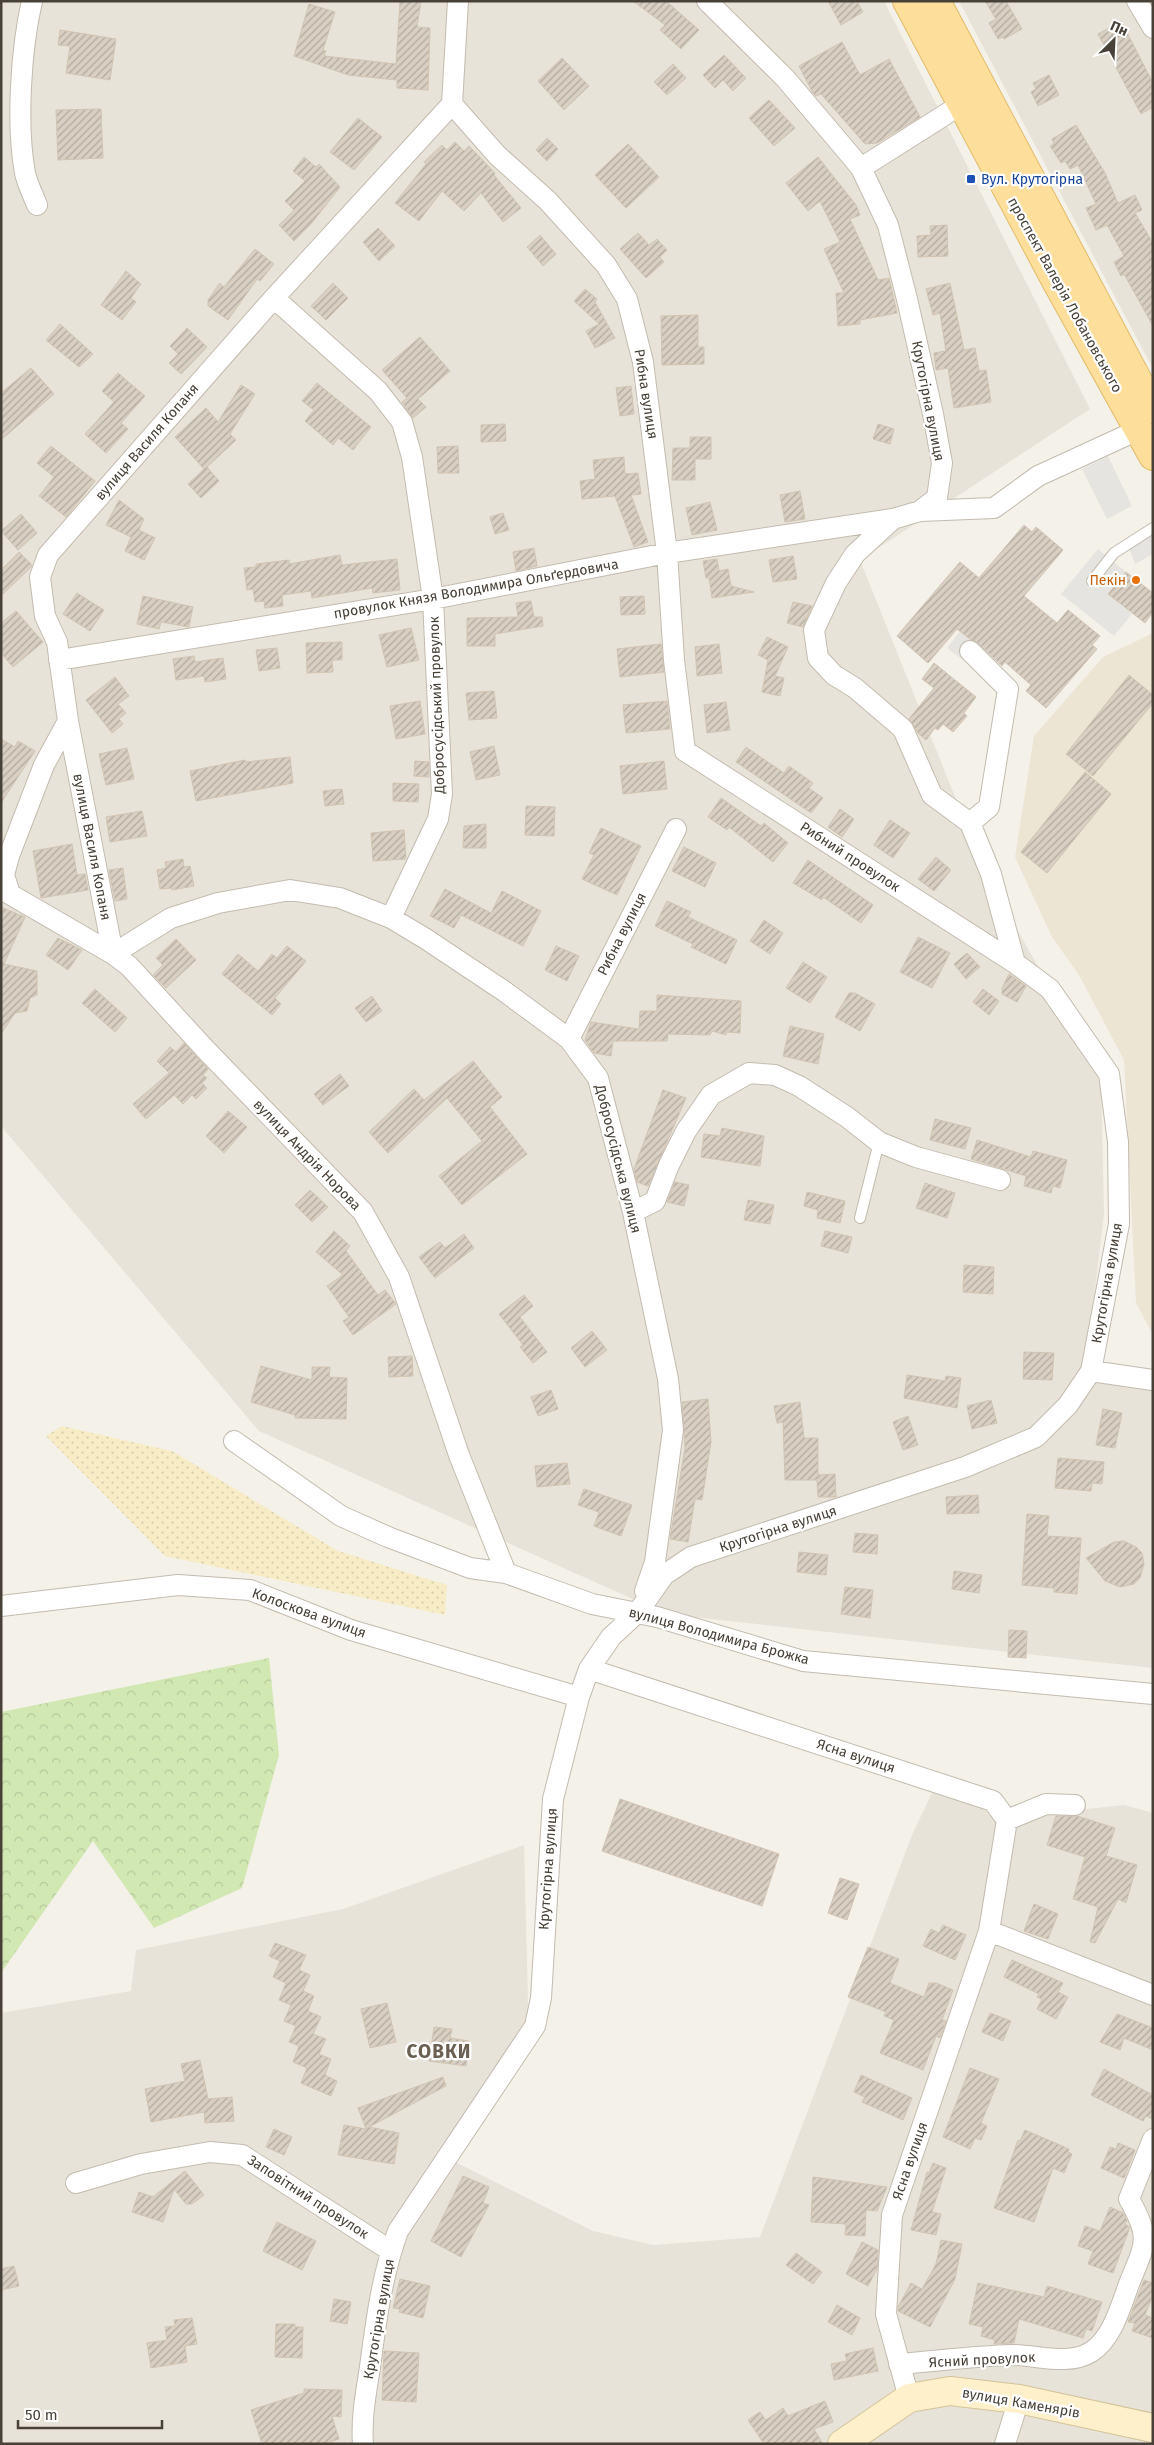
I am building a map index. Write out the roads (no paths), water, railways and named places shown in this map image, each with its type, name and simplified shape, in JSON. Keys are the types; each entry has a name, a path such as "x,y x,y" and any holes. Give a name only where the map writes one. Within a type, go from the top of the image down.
{"main road":[{"name":"проспект Валерія Лобановського","path":"907,1 962,104 1145,419"},
{"name":"проспект Валерія Лобановського","path":"936,1 1145,419 1153,456"}],"street":[{"path":"32,1 27,25 22,128 25,174 37,205"},
{"path":"452,104 458,1"},
{"name":"Крутогірна вулиця","path":"707,1 785,78 861,168 888,225 933,414 942,463 937,498 920,511 893,519 855,554 836,583 814,630 818,658 834,675 854,688 903,729 932,795 970,823"},
{"path":"1138,1 1153,28"},
{"name":"вулиця Василя Копаня","path":"113,954 68,721 57,642 45,616 40,577 48,555 274,298 452,104"},
{"name":"Рибна вулиця","path":"452,104 497,155 548,201 606,265 627,299 643,362 667,554 674,660 685,751"},
{"path":"861,168 962,104"},
{"name":"Добросусідський провулок","path":"274,298 378,391 402,422 412,457 434,599 442,794 438,819 390,918"},
{"path":"920,511 994,508 1038,476 1145,419"},
{"name":"провулок Князя Володимира Ольґердовича","path":"59,660 434,599 667,554 893,519"},
{"path":"970,651 1008,690 989,807 970,823 991,874 1015,963"},
{"path":"5,890 4,876 9,856 44,765 68,721"},
{"name":"Рибний провулок","path":"685,751 1015,963"},
{"name":"Рибна вулиця","path":"569,1039 676,829"},
{"name":"вулиця Андрія Норова","path":"5,890 113,954 129,966 213,1057 363,1212 399,1277 459,1455 506,1574"},
{"name":"Добросусідська вулиця","path":"113,954 171,918 218,904 290,890 340,898 390,918 504,991 569,1039 598,1078 633,1212 668,1379 673,1430 655,1562 638,1612"},
{"name":"Крутогірна вулиця","path":"363,2444 362,2425 376,2317 391,2251 398,2231 535,2026 541,1998 553,1799 579,1696 589,1669 611,1637 638,1612 664,1576 691,1557 965,1467 1036,1437 1068,1405 1091,1371 1119,1224 1118,1142 1109,1074 1050,989 1015,963"},
{"path":"633,1212 655,1201 669,1165 686,1131 711,1095 749,1074 775,1075 799,1086 847,1117 879,1142 916,1157 1000,1180"},
{"path":"1091,1371 1153,1380"},
{"name":"вулиця Володимира Брожка","path":"234,1441 341,1516 388,1537 470,1568 506,1574 592,1604 638,1612 803,1661 1153,1694"},
{"name":"Колоскова вулиця","path":"1,1606 178,1585 250,1590 351,1630 579,1696"},
{"name":"Ясна вулиця","path":"589,1669 993,1801 1007,1820 989,1931 892,2215 886,2314 909,2398"},
{"path":"1007,1820 1046,1804 1075,1805"},
{"path":"989,1931 1153,1995"},
{"name":"Ясний провулок","path":"899,2364 1012,2355 1062,2360 1090,2353 1105,2338 1116,2318 1149,2245 1141,2221 1130,2199 1153,2139"},
{"name":"Заповітний провулок","path":"76,2183 158,2161 210,2152 242,2155 391,2251"},
{"name":"вулиця Каменярів","path":"842,2444 909,2398 950,2391 1019,2399 1153,2428"},
{"path":"1005,2444 1019,2399"}],"lane":[{"path":"1092,580 1114,552 1153,528"},
{"path":"860,1218 879,1142"}],"place":[{"name":"Вул. Крутогірна","path":"971,179"},
{"name":"Пекін","path":"1136,580"}],"district":[{"name":"СОВКИ","path":"439,2051"}]}
